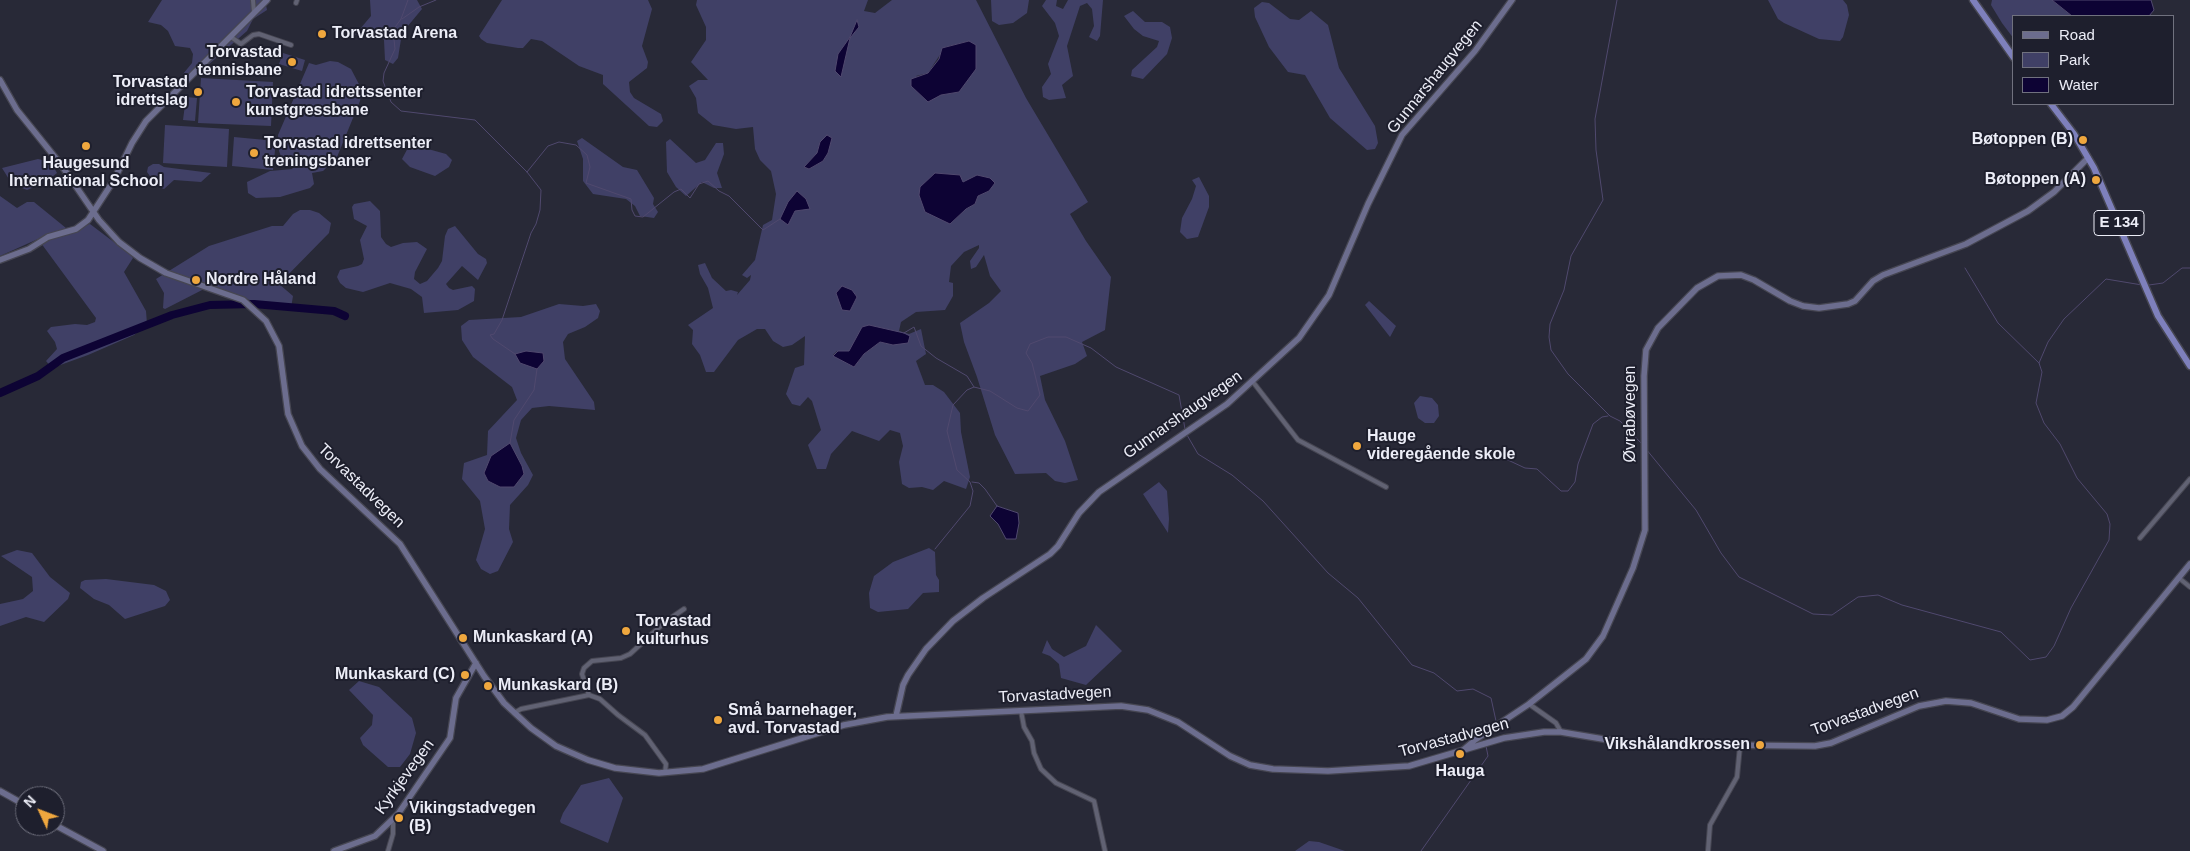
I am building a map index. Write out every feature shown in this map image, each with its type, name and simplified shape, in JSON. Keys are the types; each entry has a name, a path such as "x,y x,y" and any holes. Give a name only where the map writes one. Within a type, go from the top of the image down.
{"highway":[{"path":"1973,0 2012,55"},
{"name":"E 134","path":"2052,105 2088,158 2107,194 2158,316 2190,366"},
{"name":"E 134","path":"2177,348 2190,360"}],"main road":[{"path":"0,260 29,249 53,235 76,229 88,220 114,180 141,127 267,0"},
{"name":"Gunnarshaugvegen","path":"896,716 903,685 908,675 926,649 953,621 983,598 1050,554 1058,546 1079,513 1105,487 1222,408 1253,382 1298,338 1322,307 1345,263 1368,204 1402,135 1485,38 1512,0"},
{"name":"Torvastadvegen","path":"0,80 16,110 62,166 93,212 120,242 146,262 181,279 238,298 262,316 270,327 279,346 288,414 302,446 320,469 400,544 497,695 514,713 551,742 582,758 623,770 665,773 708,768 844,725 896,716 1121,706 1139,707 1159,713 1190,728 1238,760 1272,769 1328,770 1396,768 1421,764 1524,734 1561,732 1626,743 1794,748 1822,745 1911,709 1946,701 1970,703 2019,720 2042,721 2056,718 2073,707 2190,564"},
{"name":"Øvrabøvegen","path":"1462,751 1475,740 1529,704 1593,652 1603,636 1633,568 1645,525 1644,376 1646,350 1658,328 1697,288 1718,276 1741,275 1754,280 1783,298 1803,306 1819,308 1848,304 1855,300 1873,281 1883,275 1966,244 2028,211 2054,192 2088,158"},
{"name":"Kyrkjevegen","path":"334,851 375,836 393,821 450,738 456,698 476,663"},
{"path":"0,790 15,799"},
{"path":"65,830 103,851"}],"street":[{"path":"253,0 254,13"},
{"path":"231,37 241,44 257,34 291,45"},
{"path":"1253,382 1298,440 1386,487"},
{"path":"2140,538 2190,479"},
{"path":"2179,578 2190,587"},
{"path":"589,695 582,674 584,668 592,661 621,658 630,654 665,622 684,609"},
{"path":"514,713 521,709 589,695 600,699 618,716 645,735 666,764 665,773"},
{"path":"1529,704 1556,723 1561,732"},
{"path":"1021,711 1024,727 1032,741 1034,753 1041,769 1056,783 1094,801 1105,851"},
{"path":"1708,851 1710,825 1737,777 1740,746"},
{"path":"388,851 393,834 393,821"}],"green space":[{"path":"162,0 265,0 267,10 253,19 247,31 192,79 183,74 192,63 193,54 190,48 175,46 168,31 161,25 148,22"},
{"path":"370,0 417,0 422,9 402,33 398,58 393,64 385,60 384,40 380,32 365,34 360,29 371,16"},
{"path":"502,0 648,0 652,9 642,46 648,62 647,68 629,82 630,92 634,98 661,114 663,121 657,127 649,126 603,84 603,75 579,66 542,41 531,39 523,48 518,48 487,43 481,39 479,36"},
{"path":"697,0 868,0 864,11 875,13 892,0 976,0 1026,98 1088,202 1070,214 1111,277 1105,330 1082,342 1087,356 1075,364 1040,376 1045,400 1065,441 1078,480 1065,483 1055,481 1046,473 1015,474 995,435 964,342 960,323 989,303 1001,291 990,276 984,255 976,267 971,269 970,261 979,245 964,252 951,266 949,282 953,283 953,296 945,310 916,312 901,322 899,331 909,334 921,329 926,354 916,361 925,385 933,385 944,392 960,413 961,432 970,477 966,489 944,481 933,490 922,487 909,488 902,484 899,462 903,446 900,433 890,430 879,441 852,431 831,454 826,469 817,469 808,445 821,430 812,401 808,397 800,406 792,404 786,394 795,368 804,365 805,336 792,345 783,347 773,341 765,329 757,329 738,340 714,372 706,372 700,355 692,344 693,330 688,325 713,308 708,288 700,274 698,265 705,263 712,278 726,291 738,292 737,295 750,280 751,275 747,278 742,275 755,260 763,225 772,220 776,194 771,171 760,160 755,149 753,127 736,129 713,125 698,113 696,98 689,86 698,80 708,80 691,62 706,40 706,27 696,5","holes":["969,41 959,92 941,95 916,76 928,73 945,47","827,135 831,138 828,153 823,161 809,169 804,167 817,153 820,142","990,179 989,191 978,196 975,204 966,209 950,224 962,182","904,333 893,345 880,342 864,354 854,367 833,355 837,351 849,351"]},
{"path":"991,0 1029,0 1027,13 1013,23 999,25 992,21"},
{"path":"1046,0 1057,0 1056,6 1063,9 1068,0 1103,0 1100,36 1097,41 1089,37 1094,26 1092,9 1087,3 1080,6 1067,46 1073,76 1062,85 1066,98 1049,100 1043,97 1042,87 1051,74 1048,64 1059,36 1055,23 1042,6"},
{"path":"1768,0 1843,0 1847,5 1849,15 1843,37 1840,41 1819,39 1784,23 1778,19"},
{"path":"1992,0 2052,0 2071,15 2012,15 2012,36 1991,5"},
{"path":"1262,2 1269,3 1290,19 1299,20 1311,11 1328,25 1339,68 1375,126 1378,143 1375,149 1367,150 1330,118 1305,75 1288,72 1269,47 1255,17 1254,8"},
{"path":"1133,11 1145,22 1162,22 1170,27 1172,38 1167,54 1143,79 1131,76 1132,70 1157,47 1159,41 1143,36 1134,29 1124,16"},
{"name":"Torvastad tennisbane","path":"283,53 305,60 302,71 279,64"},
{"path":"330,61 338,62 351,69 362,90 360,101 337,157 323,171 312,173 314,184 310,188 280,197 256,198 248,193 247,182 270,171 293,169 282,159 279,151 278,135 309,63 316,65"},
{"name":"Torvastad idrettssenter kunstgressbane","path":"201,78 273,82 271,126 198,123"},
{"path":"186,97 197,98 195,121 183,120"},
{"path":"165,125 229,129 227,167 163,163"},
{"name":"Torvastad idrettsenter treningsbaner","path":"234,137 276,141 273,170 232,166"},
{"path":"582,138 623,167 637,170 654,198 653,204 658,212 654,218 640,216 635,206 626,199 593,194 583,181 583,159 577,141"},
{"path":"670,139 696,163 705,160 716,143 723,143 724,154 717,173 722,188 714,188 702,182 686,196 676,187 667,172 666,142"},
{"path":"410,144 446,154 452,160 449,167 435,176 410,167 402,159"},
{"path":"38,159 51,162 57,173 44,183 27,190 12,184 2,168"},
{"path":"153,164 211,173 201,182 174,180 164,189 157,186 147,172 148,167"},
{"path":"1199,177 1209,196 1209,207 1198,237 1187,239 1180,232 1182,218 1192,199 1196,186 1192,180"},
{"path":"0,196 17,208 27,202 34,202 66,228 90,224 131,255 133,258 124,272 146,311 147,324 134,335 52,368 46,361 57,349 55,342 47,331 51,327 75,324 87,325 95,322 96,318 38,239 0,256"},
{"path":"370,201 380,211 381,237 386,244 391,247 403,243 417,242 427,249 415,272 414,279 420,284 427,281 438,268 442,261 445,236 448,229 455,226 478,254 486,259 487,263 478,280 462,266 446,284 453,290 472,286 475,289 474,301 458,310 424,313 422,297 411,289 390,283 363,292 346,288 340,283 337,277 340,270 358,266 362,264 364,259 360,240 367,226 354,219 352,207 354,204"},
{"path":"300,210 310,210 319,213 331,223 329,233 279,284 293,296 291,308 268,305 206,288 165,309 163,308 164,293 156,279 209,246 272,226 283,226 293,214"},
{"path":"1369,301 1396,326 1390,337 1365,305"},
{"path":"559,304 583,306 596,304 600,311 598,318 585,327 568,334 563,342 565,359 594,402 595,410 549,406 532,408 521,420 516,438 521,453 533,475 528,485 510,505 509,529 513,542 498,571 490,574 481,569 476,560 485,529 480,501 462,479 464,463 487,455 488,431 517,400 512,387 473,357 462,340 461,326 469,320 521,317"},
{"path":"1420,396 1432,398 1438,405 1439,416 1434,423 1425,423 1418,418 1414,403"},
{"path":"1159,482 1167,491 1168,533 1143,494"},
{"path":"929,548 935,552 939,592 923,593 908,609 878,612 870,608 869,593 874,576 893,562"},
{"path":"17,550 32,553 50,577 70,593 68,599 44,622 26,617 0,626 0,604 23,599 33,591 32,577 1,556"},
{"path":"106,579 154,585 166,591 170,600 165,606 125,619 109,605 94,599 80,588 81,582 85,580"},
{"path":"1096,625 1122,651 1086,685 1061,678 1059,664 1050,656 1042,653 1047,640 1052,649 1064,657 1086,646"},
{"path":"359,681 379,687 412,718 416,733 410,754 400,767 388,767 363,745 360,738 372,725 373,715 349,690"},
{"path":"609,778 623,798 608,843 561,823 563,813 581,785"},
{"path":"1309,841 1319,842 1345,851 1295,851"}],"water":[{"path":"2052,0 2151,0 2154,10 2150,15 2071,15"},
{"path":"857,20 859,27 850,38 841,77 835,71 838,54 850,37"},
{"path":"969,41 976,45 976,69 959,92 941,95 928,102 911,86 911,79 928,73 939,59 942,48"},
{"path":"827,135 832,138 828,153 823,161 809,169 804,167 817,153 820,142"},
{"path":"935,173 960,175 963,182 977,175 990,178 995,183 989,191 978,196 975,204 966,209 950,224 925,212 919,195 920,187"},
{"path":"797,191 806,199 810,209 795,211 788,225 780,219 788,202"},
{"path":"842,286 852,290 857,297 850,311 842,310 836,293"},
{"path":"869,325 904,333 910,336 908,343 893,345 880,342 864,354 854,367 833,356 838,351 849,351 862,327"},
{"path":"526,351 543,353 544,361 537,369 520,363 515,354"},
{"path":"510,443 524,474 514,487 500,487 488,481 484,473 491,456"},
{"path":"997,506 1018,513 1019,523 1016,539 1006,539 998,524 990,516"}],"waterway":[{"path":"408,0 401,19 393,30 395,49 384,73 383,81 391,102 401,111 475,120 527,172 541,190 540,210 536,224 531,233 502,320 494,334 490,335 515,354"},
{"path":"402,19 419,7 436,0"},
{"path":"1617,0 1595,119 1596,150 1603,200 1571,256 1564,290 1550,324 1549,337 1551,350 1568,374 1610,416 1620,421 1642,444"},
{"path":"350,35 365,33 392,36"},
{"path":"527,172 548,146 559,142 576,145 587,155 590,167 586,183 631,199 632,210 635,216 643,217 674,192 681,189 690,198 699,184 708,181 719,191 729,196 763,230 780,219"},
{"path":"1965,268 1998,323 2039,363"},
{"path":"2149,285 2163,283 2182,268 2190,268"},
{"path":"1646,449 1696,510 1721,553 1739,577 1813,614 1832,615 1858,597 1878,595 1902,605 2001,632 2030,660 2046,657 2054,646 2071,608 2109,540 2110,524 2107,514 2077,478 2060,444 2044,423 2036,403 2042,372 2039,363 2048,342 2064,319 2106,279 2142,285"},
{"path":"0,393 38,376 63,358 172,315 210,305 254,304 334,311 345,316"},
{"path":"904,333 914,327 921,346 936,358 967,376 974,387"},
{"path":"935,549 970,506 973,491 970,482 957,470 947,431 953,405 967,390 974,387 990,391 1017,408 1028,411 1040,395 1032,363 1026,353 1030,344 1048,337 1066,337 1091,348 1116,367 1179,395 1185,429"},
{"path":"510,443 514,420 534,390 537,369"},
{"path":"1495,454 1525,468 1537,469 1561,491 1568,491 1575,482 1578,464 1593,424 1602,417 1608,416"},
{"path":"1187,435 1198,454 1232,475 1263,501 1328,573 1358,598 1412,665 1434,673 1457,691 1473,689 1491,698 1495,724"},
{"path":"972,482 979,483 997,506"},
{"path":"1488,740 1491,732"},
{"path":"1421,851 1488,756 1486,746"}],"place":[{"name":"Torvastad Arena","path":"322,34"},
{"name":"Torvastad tennisbane","path":"292,62"},
{"name":"Torvastad idrettslag","path":"198,92"},
{"name":"Torvastad idrettssenter kunstgressbane","path":"236,102"},
{"name":"Bøtoppen (B)","path":"2083,140"},
{"name":"Haugesund International School","path":"86,146"},
{"name":"Torvastad idrettsenter treningsbaner","path":"254,153"},
{"name":"Bøtoppen (A)","path":"2096,180"},
{"name":"Nordre Håland","path":"196,280"},
{"name":"Hauge videregående skole","path":"1357,446"},
{"name":"Torvastad kulturhus","path":"626,631"},
{"name":"Munkaskard (A)","path":"463,638"},
{"name":"Munkaskard (C)","path":"465,675"},
{"name":"Munkaskard (B)","path":"488,686"},
{"name":"Små barnehager, avd. Torvastad","path":"718,720"},
{"name":"Vikshålandkrossen","path":"1760,745"},
{"name":"Hauga","path":"1460,754"},
{"name":"Vikingstadvegen (B)","path":"399,818"}]}
